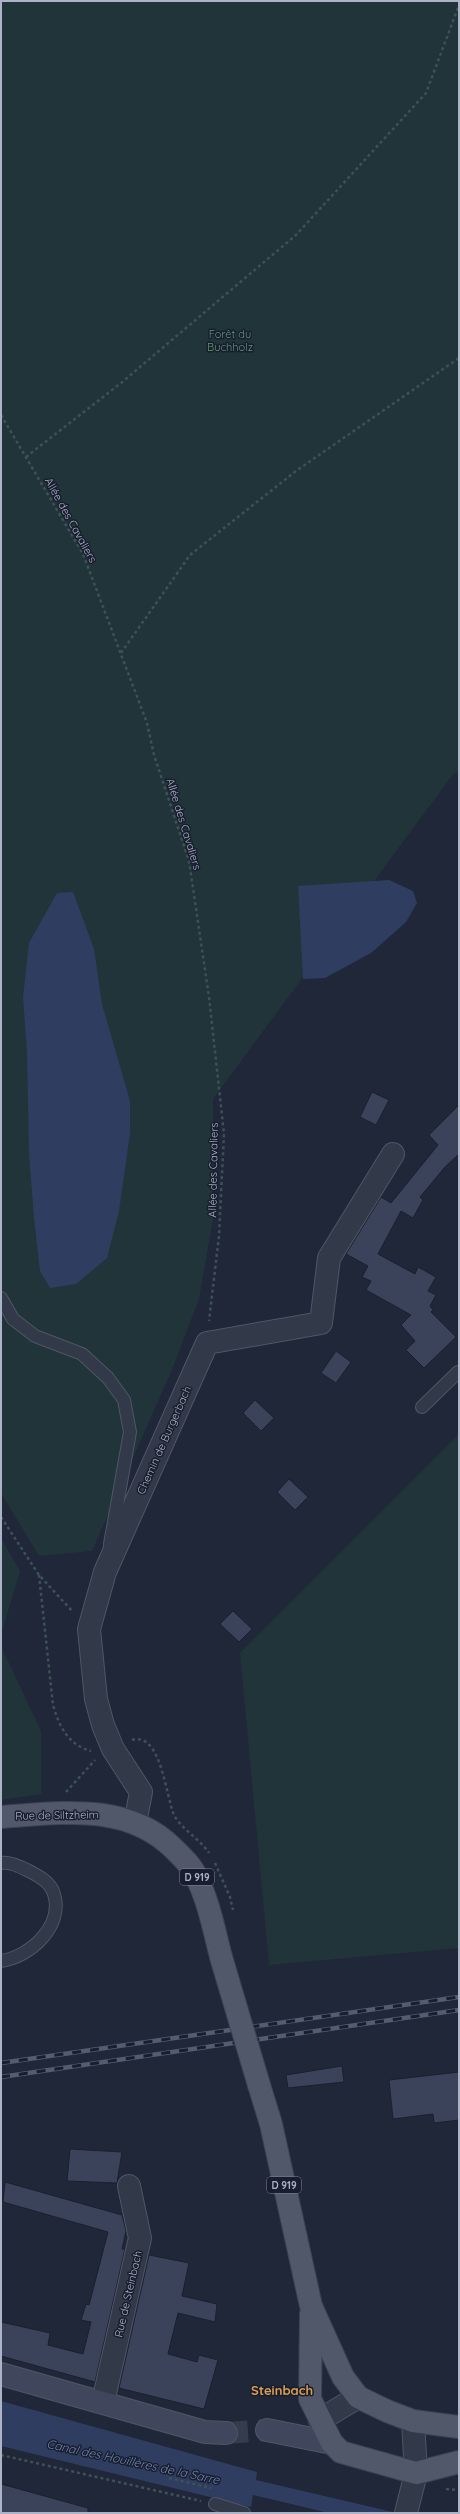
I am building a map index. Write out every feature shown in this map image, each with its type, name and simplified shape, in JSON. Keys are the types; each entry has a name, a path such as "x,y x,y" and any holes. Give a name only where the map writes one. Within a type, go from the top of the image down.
{"main road":[{"name":"Rue de Siltzheim","path":"1,1817 97,1813 135,1823"},
{"name":"D 919","path":"135,1823 166,1841 196,1875 206,1900 221,1957 271,2124 312,2306 344,2377 358,2397"},
{"name":"D 919","path":"312,2306 310,2399 320,2420"},
{"path":"358,2397 413,2421 459,2427"},
{"path":"320,2420 332,2443 341,2452 411,2494 459,2462"}],"street":[{"path":"207,1343 321,1323 329,1258 393,1154"},
{"name":"Chemin de Burgerbach","path":"135,1823 141,1792 113,1749 103,1725 96,1699 89,1629 104,1572 207,1343"},
{"name":"Rue de Steinbach","path":"103,2402 140,2238 129,2186"},
{"path":"1,2374 205,2432 226,2433"},
{"path":"332,2443 267,2430 320,2420 358,2397"},
{"path":"411,2494 413,2421"}],"lane":[{"path":"1,1298 13,1320 35,1336 82,1354 108,1378 124,1400 130,1432 104,1572"},
{"path":"422,1407 458,1372"},
{"path":"1,1863 10,1862 41,1877 54,1894 54,1918 46,1934 28,1951 13,1959 1,1961"},
{"path":"215,2504 244,2513"}],"path":[{"path":"26,456 121,383 296,235 426,93 459,5"},
{"path":"122,653 190,555 296,471 459,358"},
{"name":"Allée des Cavaliers","path":"1,415 83,554 122,653 147,724 154,755 189,861 209,997 224,1134 219,1236 207,1343"},
{"path":"1,1516 39,1575 89,1629"},
{"path":"39,1575 53,1705 58,1724 76,1744 98,1752 96,1760 46,1814"},
{"path":"1,2454 215,2504"},
{"path":"446,2489 459,2490"}],"green space":[{"name":"Forêt du Buchholz","path":"1,1 459,1 459,772 454,773 213,1099 213,1219 199,1299 174,1365 92,1551 39,1556 1,1493"},
{"path":"459,1434 459,1948 269,1965 240,1653"},
{"path":"1,1538 20,1571 1,1635"},
{"path":"1,1646 41,1731 41,1794 1,1800"}],"water":[{"path":"389,880 413,891 417,903 406,922 371,953 325,978 303,979 298,886"},
{"path":"73,892 94,949 102,1004 130,1101 130,1133 119,1211 107,1258 76,1284 50,1288 40,1271 34,1218 29,1153 27,1053 23,997 29,943 57,893"},
{"name":"Canal des Houillères de la Sarre","path":"1,2401 257,2472 256,2480 397,2513 329,2513 253,2495 251,2507 1,2446"}],"building":[{"path":"372,1092 389,1100 376,1125 360,1117"},
{"path":"459,1105 459,1154 445,1167 420,1197 423,1200 413,1218 401,1211 378,1254 415,1274 418,1267 436,1277 428,1291 436,1295 430,1306 433,1310 431,1312 456,1337 424,1368 406,1350 415,1341 401,1325 411,1315 366,1290 371,1281 362,1277 368,1266 346,1254 381,1197 391,1203 438,1145 429,1135"},
{"path":"336,1351 351,1362 336,1383 321,1373"},
{"path":"255,1400 274,1418 261,1431 243,1413"},
{"path":"289,1479 308,1497 295,1510 277,1492"},
{"path":"233,1611 252,1629 239,1642 220,1624"},
{"path":"342,2066 344,2082 288,2088 286,2075"},
{"path":"459,2072 459,2120 434,2123 433,2114 393,2119 389,2080"},
{"path":"70,2149 122,2152 117,2183 67,2181"},
{"path":"5,2182 122,2215 126,2231 122,2249 125,2249 95,2382 1,2356 1,2322 50,2333 48,2345 83,2354 91,2322 81,2320 86,2304 89,2305 108,2232 3,2202"},
{"path":"149,2255 189,2263 182,2296 217,2304 215,2322 178,2313 168,2354 197,2362 199,2355 218,2360 204,2409 119,2388"},
{"path":"1,2484 88,2508 88,2513 1,2513"}],"tunnel":[{"path":"226,2433 267,2430"}],"railway":[{"path":"1,2063 459,1997"},
{"path":"1,2077 459,2010"}],"district":[{"name":"Steinbach","path":"282,2390"}]}
